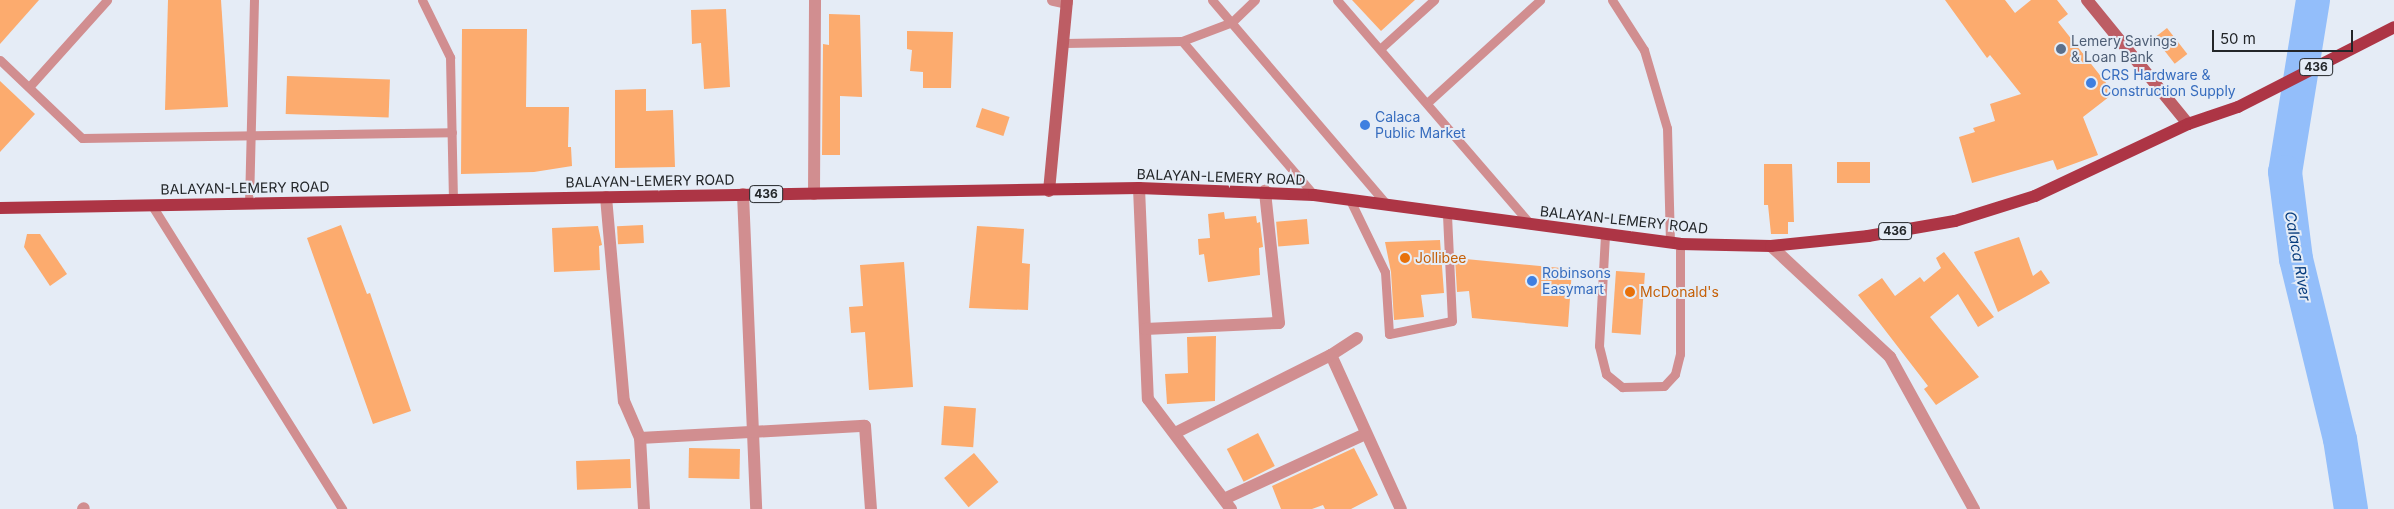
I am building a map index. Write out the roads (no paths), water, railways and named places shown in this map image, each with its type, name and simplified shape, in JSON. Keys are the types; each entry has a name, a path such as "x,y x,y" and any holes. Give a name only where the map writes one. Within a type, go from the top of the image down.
{"main road":[{"name":"BALAYAN-LEMERY ROAD","path":"0,208 1139,188 1265,191 1314,195 1605,235 1675,242 1772,246 1868,236 1955,221 2035,196 2188,124 2238,107 2394,27"}],"street":[{"path":"814,194 815,0"},
{"path":"1049,191 1067,1 1053,0"},
{"path":"2087,0 2188,124"},
{"path":"1139,188 1148,398 1227,504 1365,434"},
{"path":"1145,329 1280,323 1265,191"},
{"path":"743,194 750,432 756,509"},
{"path":"606,197 624,402 640,438 644,509"},
{"path":"1772,246 1890,357 1974,509"},
{"path":"1175,433 1331,355 1357,338"},
{"path":"1331,355 1365,434 1401,509"},
{"path":"640,438 864,426 871,509"}],"lane":[{"path":"29,87 107,0"},
{"path":"249,204 254,0"},
{"path":"422,0 450,57 453,200"},
{"path":"1212,0 1386,204"},
{"path":"1064,43 1182,41 1232,22 1255,0"},
{"path":"1337,0 1381,48 1531,225"},
{"path":"1381,48 1434,0"},
{"path":"1427,103 1540,0"},
{"path":"1605,235 1599,346 1606,374 1622,387 1664,386 1675,374 1680,354 1667,128 1644,50 1612,0"},
{"path":"1182,41 1314,195"},
{"path":"0,60 82,138 452,132"},
{"path":"1350,200 1386,272 1389,334 1452,321 1447,213"},
{"path":"151,204 342,509"}],"waterway":[{"name":"Calaca River","path":"2313,0 2285,172 2296,259 2340,439 2351,509"}],"place":[{"name":"Lemery Savings & Loan Bank","path":"2061,49"},
{"name":"CRS Hardware & Construction Supply","path":"2091,83"},
{"name":"Calaca Public Market","path":"1365,125"},
{"name":"Jollibee","path":"1405,258"},
{"name":"Robinsons Easymart","path":"1532,281"},
{"name":"McDonald's","path":"1630,292"}]}
